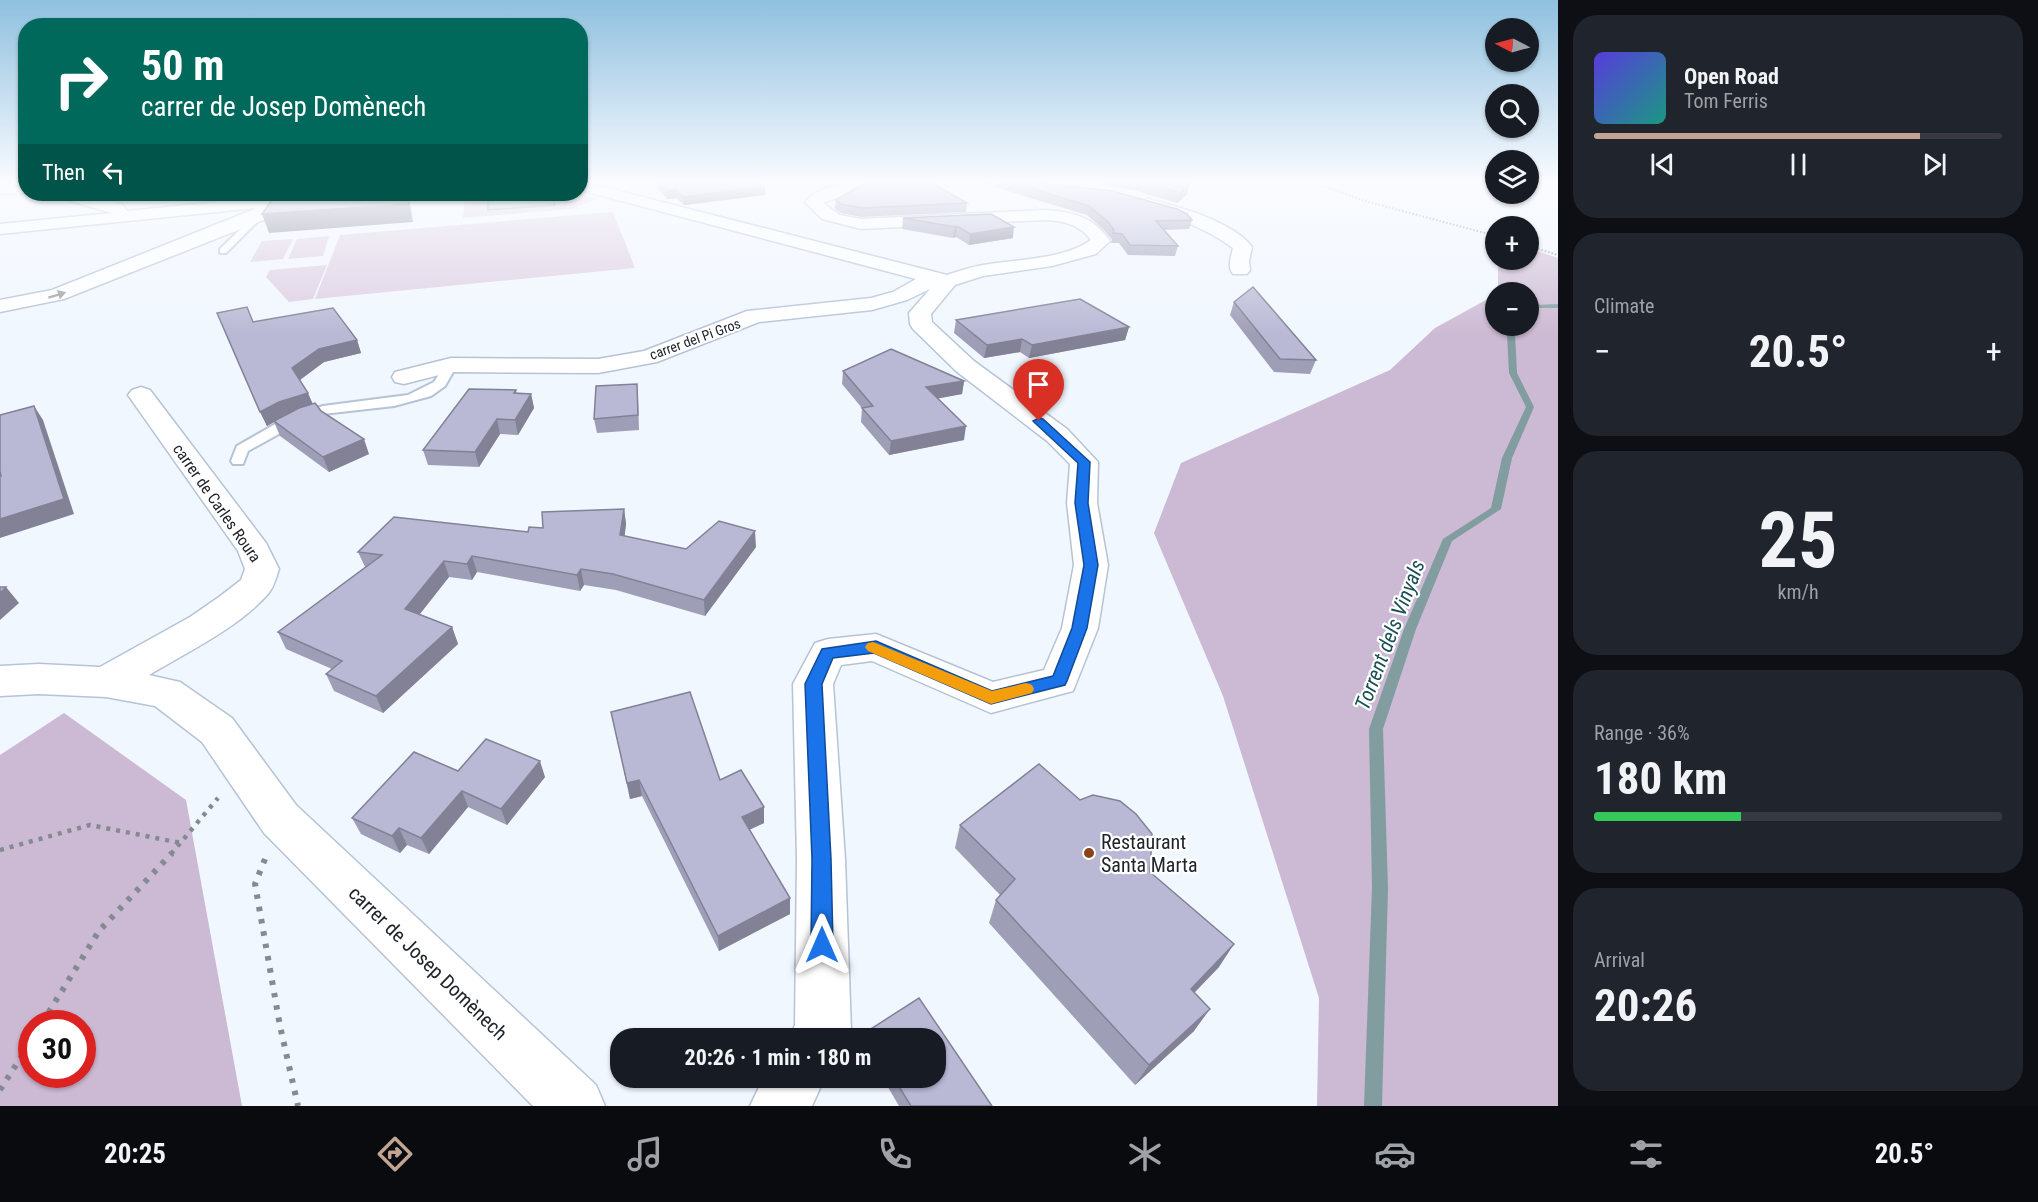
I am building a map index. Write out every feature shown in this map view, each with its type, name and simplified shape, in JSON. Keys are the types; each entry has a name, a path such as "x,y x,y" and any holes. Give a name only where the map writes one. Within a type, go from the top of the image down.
{"street":[{"path":"0,306 57,295 201,233"},
{"path":"763,233 948,281"},
{"path":"823,1028 821,859 813,684 828,653 876,647 991,698 1059,681 1080,628 1091,565 1082,503 1084,462 1057,435 965,366 921,324 920,313 948,281 980,271 1052,260 1089,250 1101,241 1096,233"},
{"path":"1224,233 1243,248 1239,261 1240,270"},
{"name":"carrer del Pi Gros","path":"404,377 451,365 598,366 649,357 719,332 755,316 872,304 900,296 920,284 948,281"},
{"name":"carrer de Carles Roura","path":"106,682 203,626 232,606 256,586 262,568 254,550 141,395"},
{"name":"carrer de Josep Domènech","path":"0,681 39,679 106,682 166,693 217,730 280,819 575,1106"},
{"path":"780,1106 790,1088"}],"lane":[{"path":"223,251 241,233"},
{"path":"238,461 242,449 306,414 388,403 428,392 439,384 451,365"}],"path":[{"path":"1539,249 1558,255"},
{"path":"50,1010 99,931 181,843 244,768"},
{"path":"280,819 255,884 280,1026 298,1106"},
{"path":"0,850 90,825 181,843"},
{"path":"0,1090 18,1062"}],"shaded area":[{"path":"368,233 621,233 635,268 315,299 340,235"},
{"path":"329,236 323,256 288,259 297,239"},
{"path":"293,239 283,259 250,262 262,241"},
{"path":"1539,251 1558,258 1558,1106 1317,1106 1319,998 1223,696 1154,533 1181,463 1390,370 1435,328 1485,300 1485,336 1539,336 1539,282 1498,282 1498,270 1539,270"},
{"path":"327,265 313,299 289,302 266,277 270,270"},
{"path":"64,713 186,800 242,1106 0,1106 0,755"}],"building":[{"path":"1113,233 1166,233 1178,246 1130,245 1122,234"},
{"path":"1253,287 1316,360 1280,359 1234,302"},
{"path":"1080,299 1129,327 1032,345 1022,339 987,345 956,320"},
{"path":"247,307 253,322 333,308 357,340 319,349 292,368 308,393 279,402 260,412 217,313"},
{"path":"891,349 964,381 926,387 966,426 891,441 862,408 873,406 843,371"},
{"path":"637,384 638,415 594,419 596,386"},
{"path":"469,389 516,390 514,393 531,394 515,420 497,419 475,452 423,450"},
{"path":"315,403 321,411 364,439 323,457 274,421 299,408"},
{"path":"34,406 64,499 0,519 0,415"},
{"path":"624,509 620,535 686,549 719,521 755,531 704,600 613,574 581,569 577,575 472,556 467,564 444,561 405,609 452,627 376,696 326,674 342,661 278,632 382,555 358,552 394,517 528,532 529,527 543,528 542,512"},
{"path":"690,692 720,780 741,770 764,807 742,817 790,898 718,936 639,780 627,783 611,712"},
{"path":"486,739 540,761 501,809 462,791 421,838 399,828 392,836 352,818 414,752 458,771"},
{"path":"1039,764 1080,800 1093,795 1120,801 1136,814 1152,834 1150,872 1234,944 1191,989 1210,1009 1149,1065 996,900 1015,879 960,825"},
{"path":"919,998 939,1028 872,1028"},
{"path":"946,1038 992,1106 911,1106 900,1088 946,1088"}],"waterway":[{"name":"Torrent dels Vinyals","path":"1539,306 1558,306"},
{"name":"Torrent dels Vinyals","path":"1373,1106 1380,888 1376,729 1410,629 1448,539 1496,509 1507,458 1530,407 1513,373 1511,336"}],"slow traffic":[{"path":"873,647 991,698 1026,689"}],"place":[{"name":"Restaurant Santa Marta","path":"1089,853"}],"route":[{"path":"822,945 821,859 813,684 828,653 876,647 991,698 1059,681 1080,628 1091,565 1082,503 1084,462 1039,421"}]}
